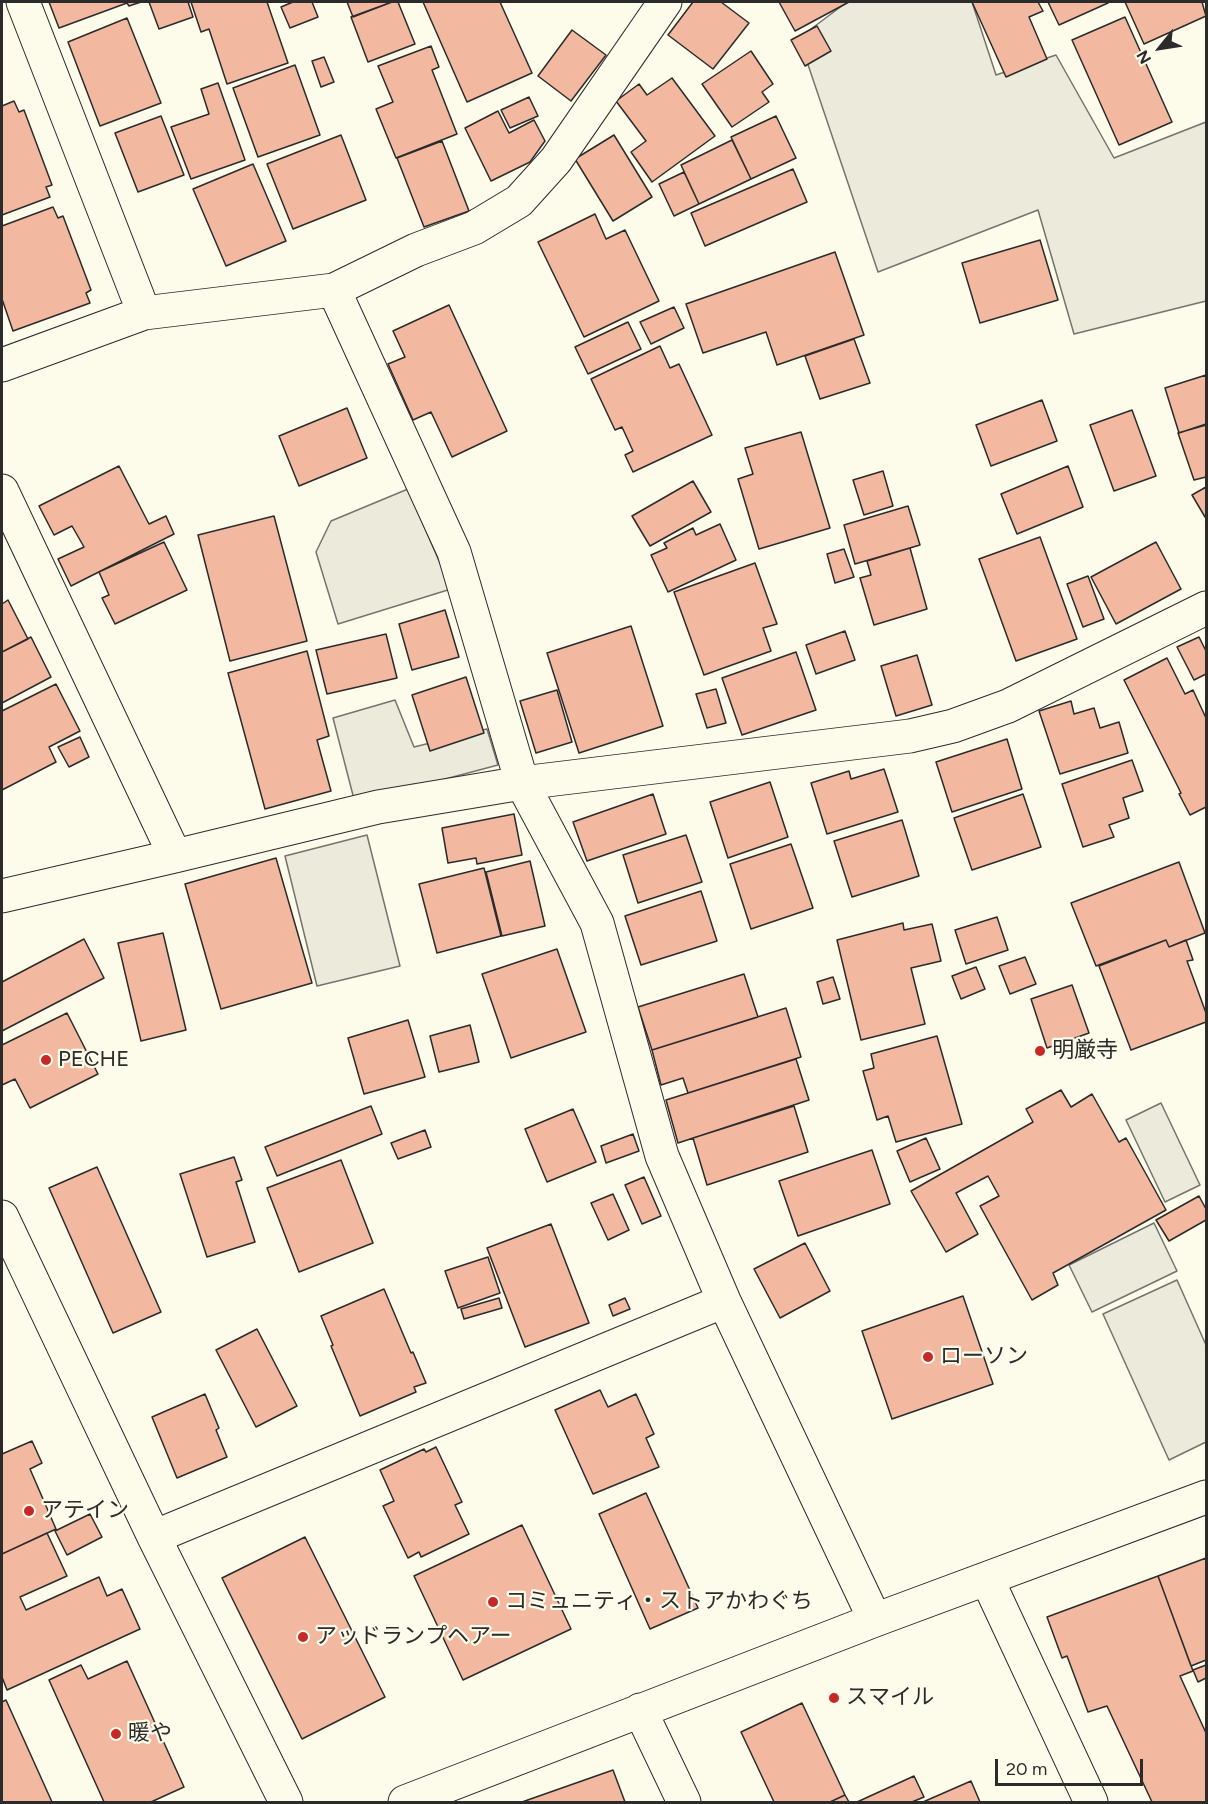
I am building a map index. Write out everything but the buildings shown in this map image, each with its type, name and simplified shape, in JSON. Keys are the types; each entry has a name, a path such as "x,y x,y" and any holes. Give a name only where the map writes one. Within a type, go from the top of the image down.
{"street":[{"path":"23,2 144,314"},
{"path":"2,366 144,314 334,290 416,250 474,228 519,201 556,160 665,2"},
{"path":"334,290 454,552 522,783 597,923 662,1156 724,1301 875,1620"},
{"path":"2,491 175,856"},
{"path":"2,896 378,807 522,783 910,736 954,726 1008,706 1206,608"},
{"path":"2,1217 154,1537 286,1803"},
{"path":"154,1537 724,1301"},
{"path":"405,1803 875,1620 1206,1497"},
{"path":"987,1579 1091,1803"},
{"path":"640,1710 684,1803"}],"shaded area":[{"path":"847,2 972,2 996,75 1056,55 1114,158 1206,122 1206,301 1074,334 1038,210 878,272 799,38"},
{"path":"408,489 451,589 338,624 316,552 331,521"},
{"path":"395,700 414,747 487,729 498,765 355,803 333,718"},
{"path":"367,835 400,966 317,986 285,856"},
{"path":"1161,1103 1200,1185 1165,1202 1126,1120"},
{"path":"1154,1223 1177,1271 1092,1312 1069,1265"},
{"path":"1177,1280 1206,1345 1206,1442 1169,1460 1103,1314"}],"place":[{"name":"明厳寺","path":"1040,1051"},
{"name":"PECHE","path":"46,1060"},
{"name":"ローソン","path":"928,1357"},
{"name":"アテイン","path":"29,1511"},
{"name":"コミュニティ・ストアかわぐち","path":"493,1602"},
{"name":"アッドランプヘアー","path":"303,1637"},
{"name":"スマイル","path":"834,1698"},
{"name":"暖や","path":"116,1734"}]}
